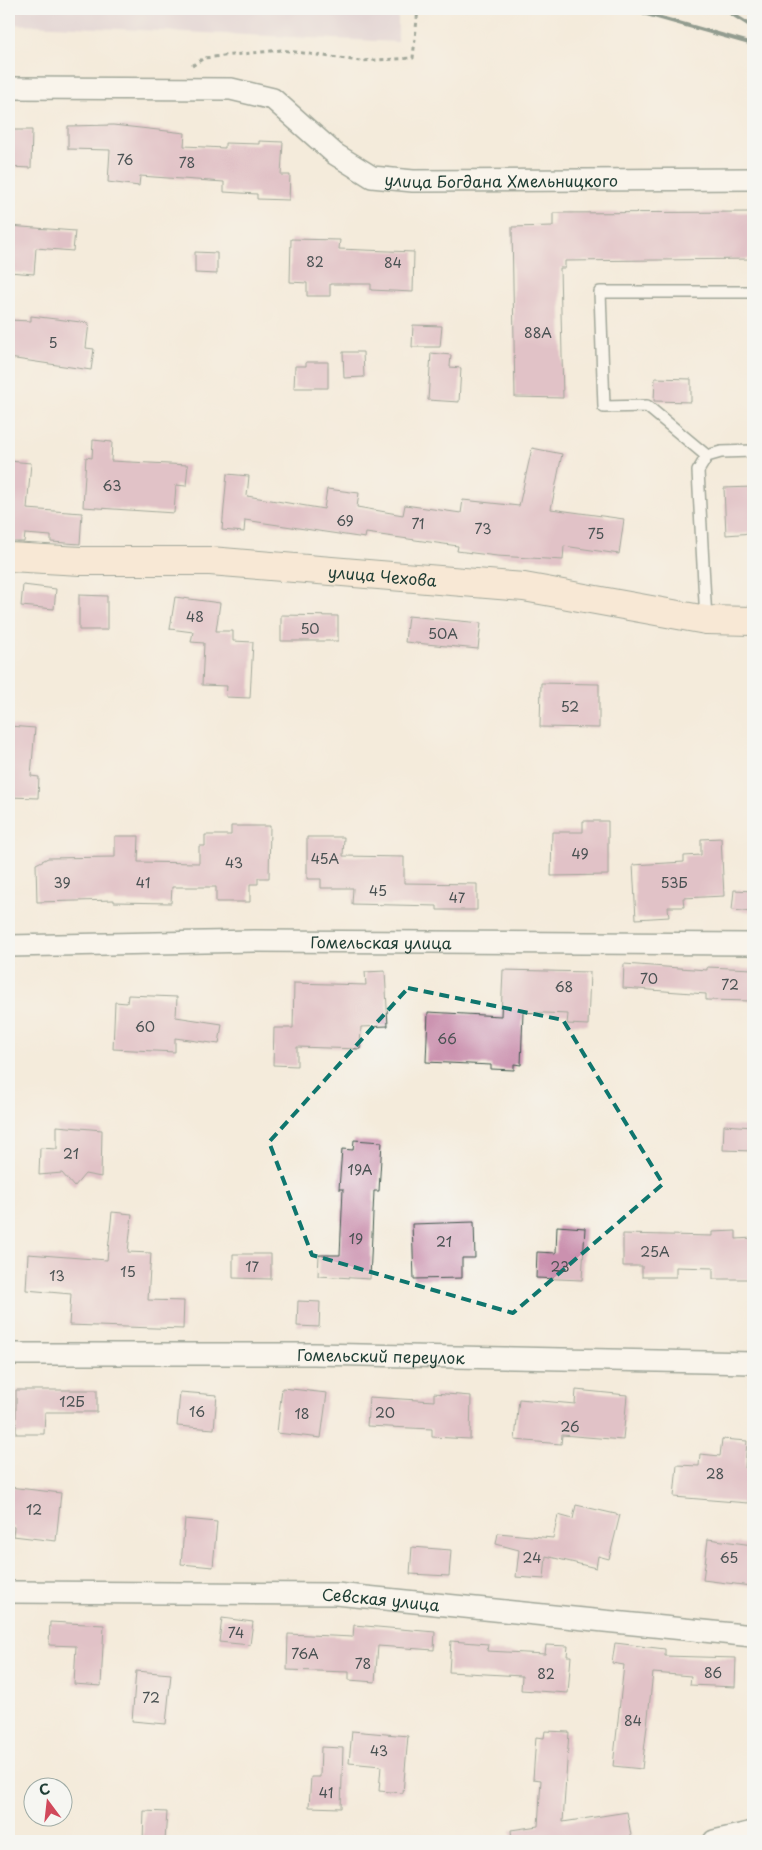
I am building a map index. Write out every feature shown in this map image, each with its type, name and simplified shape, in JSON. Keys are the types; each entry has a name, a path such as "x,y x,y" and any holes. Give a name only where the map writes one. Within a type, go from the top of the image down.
{"street":[{"name":"улица Богдана Хмельницкого","path":"9,88 231,89 273,99 335,154 372,177 413,181 753,179"},
{"name":"улица Чехова","path":"9,557 81,561 210,561 524,587 706,620 753,621"},
{"name":"Гомельская улица","path":"9,946 254,941 753,944"},
{"name":"Гомельский переулок","path":"9,1354 314,1354 753,1363"},
{"name":"Севская улица","path":"9,1592 336,1594 753,1636"},
{"path":"714,1841 753,1832"}],"lane":[{"path":"707,456 647,406 604,407 600,292 753,292"},
{"path":"706,620 698,470 707,456 721,452 753,451"}],"path":[{"path":"157,89 204,58 281,50 360,61 413,58 418,9"}],"highlighted area":[{"path":"408,988 563,1020 663,1184 513,1313 312,1255 269,1142"}],"shaded area":[{"path":"9,9 398,9 398,42 9,24"}],"building":[{"path":"113,125 185,133 184,146 225,148 225,143 259,144 259,141 283,142 281,175 290,175 289,200 257,199 257,194 224,192 224,182 140,176 139,186 108,182 110,150 68,149 68,126"},
{"path":"9,130 32,130 31,168 9,167"},
{"path":"753,212 753,259 565,261 565,268 560,268 563,398 515,397 512,227 553,226 553,213"},
{"path":"9,226 75,231 73,251 36,248 34,274 9,272"},
{"path":"291,239 340,240 339,249 414,252 413,292 371,290 371,284 330,284 330,296 307,296 307,283 290,282"},
{"path":"195,252 217,253 217,274 195,273"},
{"path":"31,316 89,323 86,348 94,349 91,370 9,358 9,320 31,321"},
{"path":"413,325 442,326 440,347 412,347"},
{"path":"343,352 363,352 364,377 344,378"},
{"path":"431,353 451,355 450,367 461,368 459,402 428,400"},
{"path":"306,362 328,362 328,388 294,388 295,366 306,366"},
{"path":"655,378 691,379 691,402 654,401"},
{"path":"93,440 112,442 111,461 188,465 186,486 176,485 174,513 83,507 86,457 92,458"},
{"path":"532,448 562,454 551,509 624,519 619,554 564,546 563,560 497,556 457,551 458,546 366,533 365,538 245,520 244,532 222,530 227,474 249,476 247,496 324,509 327,489 359,493 357,507 403,515 405,505 461,513 463,500 519,506"},
{"path":"9,461 31,463 27,509 82,513 80,544 51,542 51,536 25,534 24,542 9,542"},
{"path":"753,487 753,533 726,535 724,488"},
{"path":"23,585 56,589 54,609 21,606"},
{"path":"79,595 107,596 107,630 79,630"},
{"path":"175,597 220,603 216,631 233,631 233,641 253,642 250,698 226,697 227,686 202,685 204,643 191,642 193,632 170,629"},
{"path":"281,615 338,616 338,641 281,641"},
{"path":"408,616 481,623 478,649 405,642"},
{"path":"541,683 599,684 599,728 540,727"},
{"path":"9,726 35,728 31,776 39,777 38,798 9,797"},
{"path":"583,821 608,821 608,875 551,876 552,832 583,832"},
{"path":"231,826 270,826 269,878 258,878 258,884 250,884 250,902 216,902 216,887 172,887 171,903 114,902 114,900 37,902 36,864 48,858 115,857 115,836 139,836 138,862 199,863 199,846 205,846 205,835 231,835"},
{"path":"307,837 344,837 343,856 404,857 404,883 477,884 477,910 437,910 437,906 352,904 353,888 321,888 321,879 307,879"},
{"path":"721,838 724,896 683,898 684,907 668,907 669,917 636,919 633,865 684,862 684,856 701,855 701,839"},
{"path":"734,890 753,891 753,912 732,910"},
{"path":"624,964 707,970 707,967 753,969 753,1001 706,1000 706,994 623,988"},
{"path":"503,970 590,972 588,1025 567,1024 568,1014 523,1012 521,1065 514,1064 514,1070 491,1069 491,1065 426,1062 428,1012 501,1016"},
{"path":"385,971 388,1026 361,1027 360,1049 297,1047 297,1066 273,1065 274,1028 293,1028 294,983 366,985 365,972"},
{"path":"128,995 177,997 176,1017 222,1024 219,1044 175,1038 175,1052 113,1049 115,1002 127,1003"},
{"path":"724,1125 753,1127 753,1151 723,1150"},
{"path":"57,1126 102,1130 101,1177 85,1174 74,1187 62,1173 39,1175 40,1148 57,1149"},
{"path":"354,1140 382,1142 379,1191 374,1191 370,1279 318,1276 319,1255 340,1255 343,1189 339,1189 342,1149 353,1150"},
{"path":"112,1212 132,1214 128,1252 151,1253 148,1300 184,1301 183,1329 69,1325 71,1294 26,1290 28,1254 107,1260"},
{"path":"474,1222 475,1258 462,1258 462,1278 414,1279 412,1224"},
{"path":"557,1226 585,1228 582,1280 536,1278 537,1252 556,1253"},
{"path":"736,1231 736,1239 753,1238 753,1279 713,1279 713,1268 676,1267 676,1277 642,1277 642,1266 623,1266 623,1234 712,1236 712,1232"},
{"path":"233,1254 271,1254 271,1279 233,1278"},
{"path":"298,1301 320,1302 319,1327 297,1326"},
{"path":"282,1388 327,1393 321,1438 277,1433"},
{"path":"16,1390 97,1390 97,1412 45,1412 44,1434 16,1434"},
{"path":"576,1390 627,1395 623,1440 562,1435 561,1444 515,1440 519,1399 575,1404"},
{"path":"180,1392 217,1395 214,1429 177,1426"},
{"path":"434,1393 471,1396 470,1439 432,1437 432,1429 367,1426 369,1397 434,1401"},
{"path":"722,1439 747,1441 745,1468 751,1468 748,1503 674,1497 677,1465 699,1466 700,1454 720,1456"},
{"path":"9,1487 61,1493 56,1541 13,1536 14,1527 9,1526"},
{"path":"576,1505 620,1515 609,1559 598,1556 596,1568 546,1556 544,1579 516,1577 519,1550 496,1544 498,1533 553,1538 558,1515 573,1519"},
{"path":"185,1519 217,1522 213,1567 181,1564"},
{"path":"708,1539 753,1545 751,1586 703,1580"},
{"path":"412,1547 451,1550 449,1576 410,1574"},
{"path":"222,1618 253,1622 250,1645 219,1642"},
{"path":"50,1622 104,1625 101,1686 74,1684 76,1646 49,1645"},
{"path":"354,1625 435,1632 434,1650 378,1646 375,1682 349,1680 349,1672 287,1670 288,1634 353,1637"},
{"path":"451,1641 488,1644 487,1651 545,1654 546,1645 568,1646 567,1656 571,1656 568,1693 521,1690 522,1676 449,1672"},
{"path":"615,1643 665,1649 665,1656 736,1658 735,1687 690,1685 691,1676 653,1673 642,1769 613,1766 624,1665 612,1663"},
{"path":"136,1671 171,1674 166,1724 132,1721"},
{"path":"352,1731 408,1736 403,1793 379,1791 381,1766 349,1763"},
{"path":"545,1731 569,1732 563,1822 627,1812 632,1841 512,1841 511,1830 538,1826 541,1780 533,1779 536,1737 544,1738"},
{"path":"321,1747 343,1748 341,1808 309,1807 311,1777 320,1777"},
{"path":"144,1811 167,1812 165,1841 143,1841"}],"railway":[{"path":"629,9 753,44"},
{"path":"724,9 753,27"}]}
